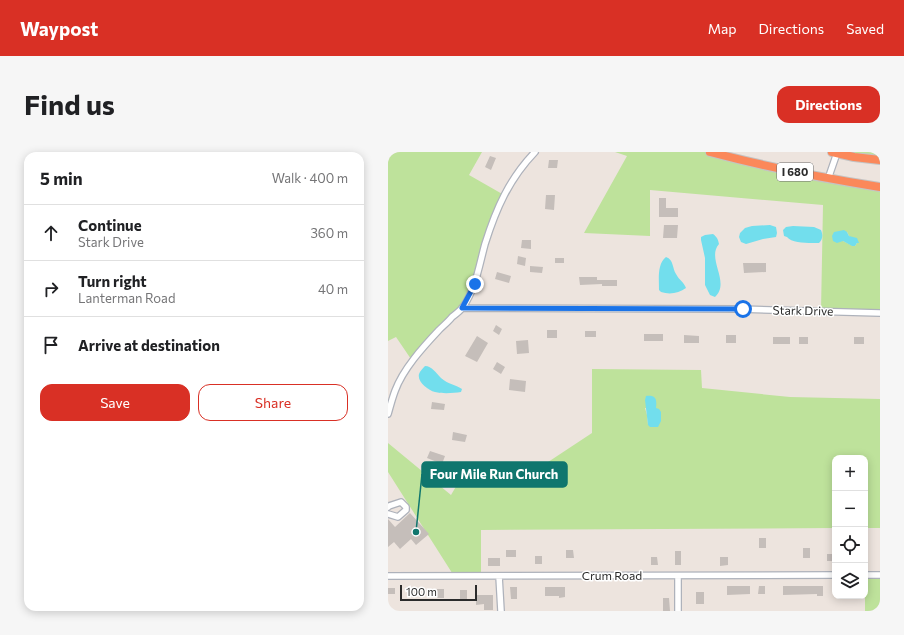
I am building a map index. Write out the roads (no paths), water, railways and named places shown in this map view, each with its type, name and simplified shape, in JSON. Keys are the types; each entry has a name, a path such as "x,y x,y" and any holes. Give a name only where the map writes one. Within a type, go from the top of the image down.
{"highway":[{"name":"I 680","path":"710,152 742,161 880,187"},
{"path":"835,153 880,160"}],"street":[{"path":"388,414 394,391 403,374 425,345 462,308 475,284 493,220 500,202 520,169 535,152"},
{"path":"828,178 835,153"},
{"name":"Stark Drive","path":"462,308 743,309 880,313"},
{"path":"388,508 389,506 401,502 406,507 406,510 398,517 388,514"},
{"name":"Crum Road","path":"388,576 832,575"},
{"path":"868,575 880,575"},
{"path":"499,576 501,611"},
{"path":"678,576 678,611"}],"water":[{"path":"770,225 776,227 776,237 746,244 741,242 739,237 740,233 745,228"},
{"path":"786,227 814,227 821,230 821,240 819,243 802,243 793,241 784,236 783,230"},
{"path":"844,230 849,236 857,238 859,243 852,246 843,241 837,243 833,241 832,236 834,232"},
{"path":"713,234 717,238 719,244 715,256 721,284 715,297 710,295 705,285 705,258 701,240 701,237 705,235"},
{"path":"666,257 672,262 676,274 686,288 674,293 661,292 659,290 660,268"},
{"path":"425,366 432,368 441,378 462,389 461,392 438,393 426,388 421,383 419,377 420,372"},
{"path":"646,396 652,396 655,398 656,408 661,412 661,421 658,427 650,427 648,425 645,400"}],"place":[{"name":"Four Mile Run Church","path":"416,532"}]}
